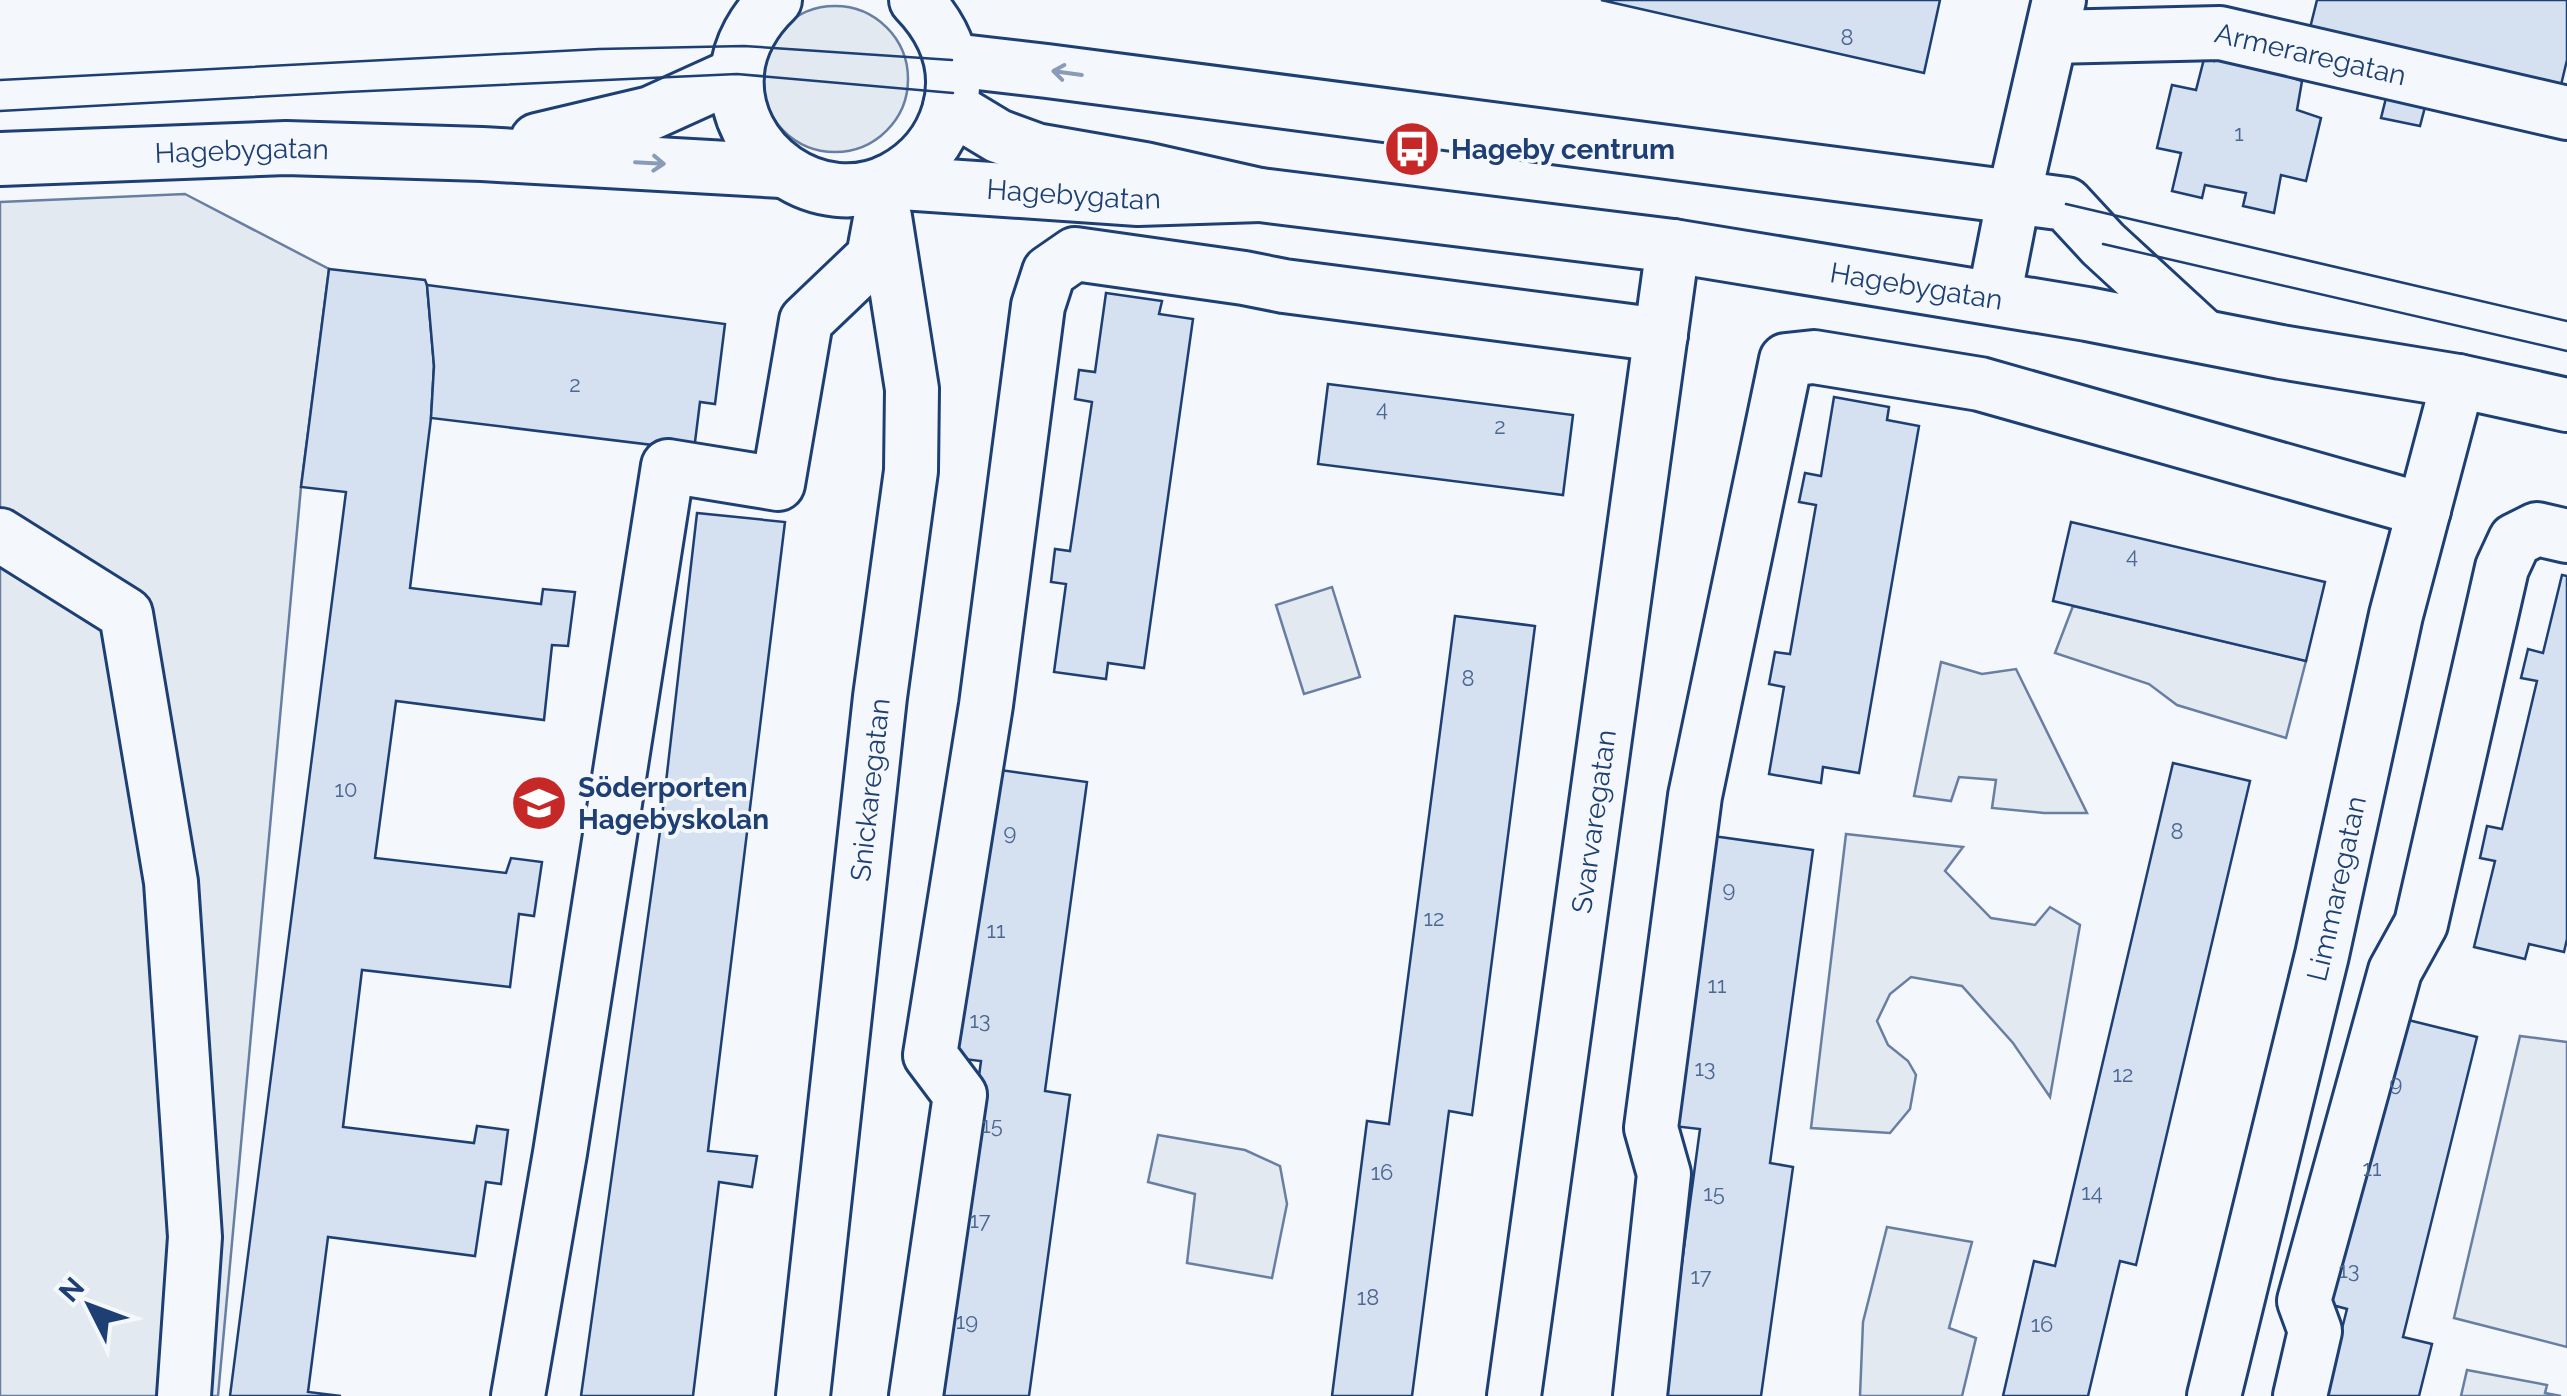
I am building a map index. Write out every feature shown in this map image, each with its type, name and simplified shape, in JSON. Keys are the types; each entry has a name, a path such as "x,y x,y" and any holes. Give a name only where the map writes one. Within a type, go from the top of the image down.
{"street":[{"path":"775,0 750,30 736,74 740,109 756,144 782,171"},
{"path":"518,1396 668,466 778,484 806,322 873,257 883,191 928,152 943,129 952,87 938,26 916,0"},
{"name":"Armeraregatan","path":"2055,19 2224,16 2567,114"},
{"path":"1994,298 2055,19"},
{"name":"Hagebygatan","path":"482,154 651,113 736,74"},
{"path":"952,87 1043,106 1428,151 2011,211 2103,244 2204,337"},
{"name":"Hagebygatan","path":"952,87 998,136 1036,150 1260,195 1672,246 1994,298 2458,381 2567,406"},
{"name":"Hagebygatan","path":"0,159 286,148 482,154 782,171 826,190 1138,199 1260,195"},
{"name":"Snickaregatan","path":"803,1396 880,697 911,471 912,389 883,191"},
{"name":"Svarvaregatan","path":"1514,1396 1672,246"},
{"path":"916,1396 960,1095 930,1055 986,705 1038,306 1049,272 1075,254 1284,286 1661,334"},
{"path":"1640,1396 1664,1174 1651,1128 1695,796 1786,360 1814,357 1980,384 2424,510"},
{"name":"Limmaregatan","path":"2214,1396 2314,988 2396,616 2458,381"},
{"path":"2300,1396 2315,1331 2304,1300 2396,971 2421,924 2502,568 2515,540 2537,529 2567,536"},
{"path":"0,535 126,614 173,902 196,1237 184,1396"}],"shaded area":[{"path":"835,6 863,11 887,27 903,51 908,79 903,107 887,131 863,147 835,152 807,147 783,131 767,107 762,79 767,51 783,27 807,11"},
{"path":"185,194 329,269 301,487 218,1396 0,1396 0,202"},
{"path":"1332,587 1360,677 1304,694 1276,605"},
{"path":"2073,606 2306,661 2286,738 2177,705 2149,684 2055,653"},
{"path":"1941,662 1982,674 2016,669 2087,813 1992,808 1996,780 1959,777 1951,801 1914,796"},
{"path":"1846,834 1963,847 1945,871 1991,918 2035,925 2050,907 2080,925 2050,1097 2013,1043 1962,986 1911,977 1890,994 1877,1021 1888,1045 1908,1061 1916,1075 1910,1109 1890,1133 1811,1128"},
{"path":"2520,1036 2567,1042 2567,1347 2454,1318"},
{"path":"1158,1135 1245,1150 1280,1166 1287,1204 1272,1278 1187,1263 1195,1194 1148,1182"},
{"path":"1887,1227 1972,1242 1949,1328 1976,1338 1962,1396 1860,1396 1863,1322"},
{"path":"2467,1370 2547,1385 2545,1393 2561,1396 2461,1396"}],"building":[{"path":"1601,0 1940,0 1924,73"},
{"path":"2317,0 2567,0 2567,60 2561,85 2310,28"},
{"path":"2219,41 2294,57 2289,77 2302,81 2297,110 2321,118 2306,181 2281,175 2274,213 2243,206 2246,193 2205,185 2202,198 2172,191 2181,153 2157,148 2172,85 2196,90 2204,59 2214,61"},
{"path":"2390,82 2429,92 2420,126 2381,118"},
{"path":"329,269 425,280 427,285 434,366 410,588 541,604 543,589 575,592 568,646 552,645 544,720 396,701 375,858 506,873 511,858 542,862 534,916 519,914 510,987 362,970 343,1127 474,1143 477,1126 508,1130 501,1184 486,1182 475,1256 328,1237 308,1392 341,1396 230,1396 346,492 301,487"},
{"path":"427,285 725,324 715,404 700,402 694,450 431,418 434,366"},
{"path":"1106,293 1162,301 1159,314 1193,319 1144,668 1108,663 1106,679 1054,672 1066,584 1051,582 1055,549 1070,551 1092,402 1075,399 1079,370 1095,372"},
{"path":"1328,384 1573,415 1563,495 1318,464"},
{"path":"1834,397 1889,407 1887,420 1919,426 1859,773 1823,767 1821,783 1769,774 1784,687 1769,684 1775,652 1790,654 1816,505 1799,502 1805,473 1821,476"},
{"path":"697,513 785,522 708,1151 757,1156 752,1187 719,1182 693,1396 581,1396 662,817"},
{"path":"2071,522 2325,582 2306,661 2053,601"},
{"path":"2562,575 2567,576 2567,939 2564,952 2529,944 2525,959 2474,947 2495,861 2480,858 2487,826 2502,829 2537,681 2521,678 2528,649 2543,653"},
{"path":"1455,616 1535,626 1472,1115 1449,1111 1412,1396 1332,1396 1367,1121 1389,1124"},
{"path":"2173,763 2250,781 2136,1265 2120,1261 2088,1396 2003,1396 2034,1261 2055,1266"},
{"path":"993,769 1087,782 1045,1091 1070,1095 1029,1396 936,1396 981,1061 955,1058"},
{"path":"1713,836 1813,850 1770,1163 1793,1167 1761,1396 1664,1396 1700,1129 1673,1126"},
{"path":"2392,1016 2477,1037 2403,1337 2432,1344 2419,1396 2325,1396 2347,1309 2321,1302"}],"tram line":[{"path":"0,80 599,49 744,46 952,60"},
{"path":"0,111 737,74 953,93"},
{"path":"2066,204 2567,321"},
{"path":"2103,244 2567,351"}],"place":[{"name":"Hageby centrum","path":"1412,149"},
{"name":"Söderporten Hagebyskolan","path":"539,803"}]}
